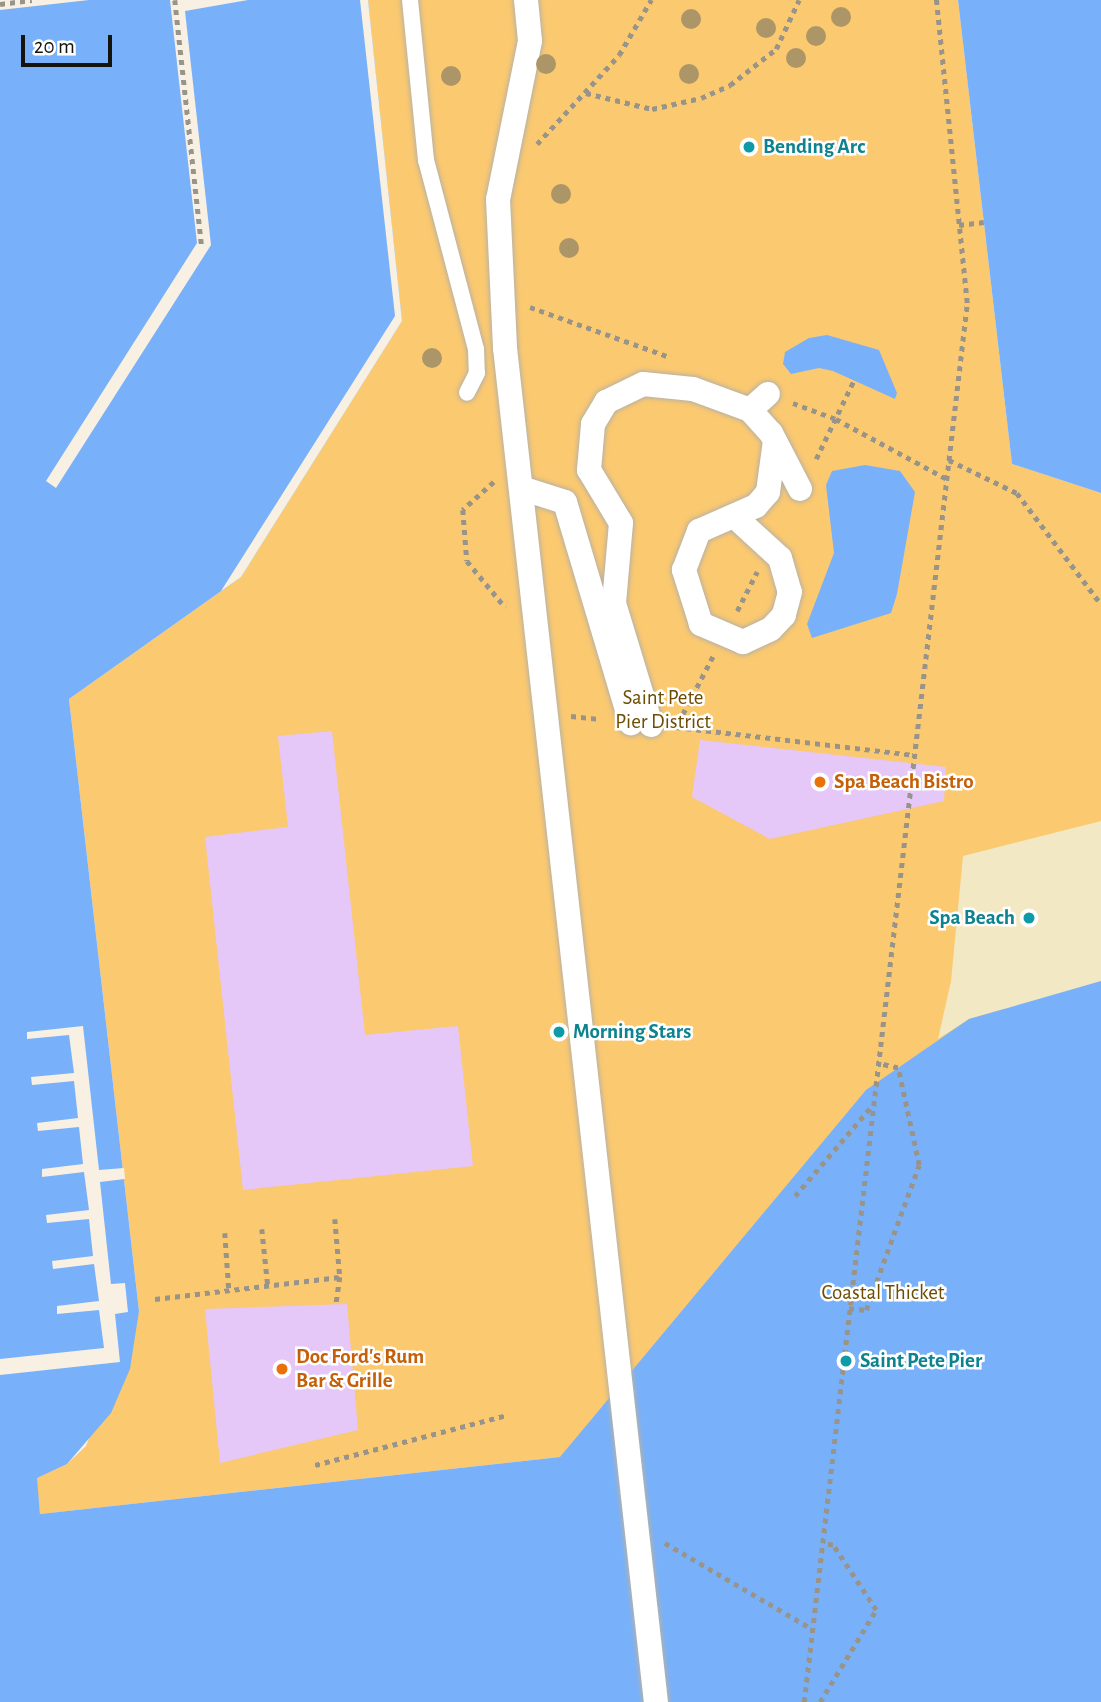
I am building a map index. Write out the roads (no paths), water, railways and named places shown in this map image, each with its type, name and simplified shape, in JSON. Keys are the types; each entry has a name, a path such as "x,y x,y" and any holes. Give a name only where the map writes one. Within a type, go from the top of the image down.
{"street":[{"path":"526,0 530,41 498,199 518,460 656,1702"},
{"path":"521,488 565,502 641,724 614,603 621,523 589,470 593,424 606,402 643,384 693,389 759,402 775,441 800,489"},
{"path":"734,516 780,558 790,592 783,615 771,629 743,642 701,624 684,570 699,531 756,506 768,492 775,441"}],"lane":[{"path":"410,0 426,160 477,349 477,373 467,393"}],"water":[{"path":"0,0 368,0 402,321 241,577 69,699 139,1311 130,1369 111,1413 67,1464 37,1478 40,1514 560,1457 866,1090 969,1019 1101,981 1101,1702 0,1702"},
{"path":"958,0 1101,0 1101,493 1012,464"},
{"path":"827,335 879,350 897,393 895,399 833,371 819,368 791,374 783,364 785,352 809,338"},
{"path":"865,465 900,471 915,492 897,594 891,613 812,638 807,624 834,553 826,485 832,471"}],"place":[{"name":"Bending Arc","path":"749,147"},
{"name":"Spa Beach Bistro","path":"820,782"},
{"name":"Spa Beach","path":"1029,918"},
{"name":"Morning Stars","path":"559,1032"},
{"name":"Saint Pete Pier","path":"846,1361"},
{"name":"Doc Ford's Rum Bar & Grille","path":"282,1369"}],"park label":[{"name":"Saint Pete Pier District","path":"663,710"},
{"name":"Coastal Thicket","path":"883,1293"}]}
